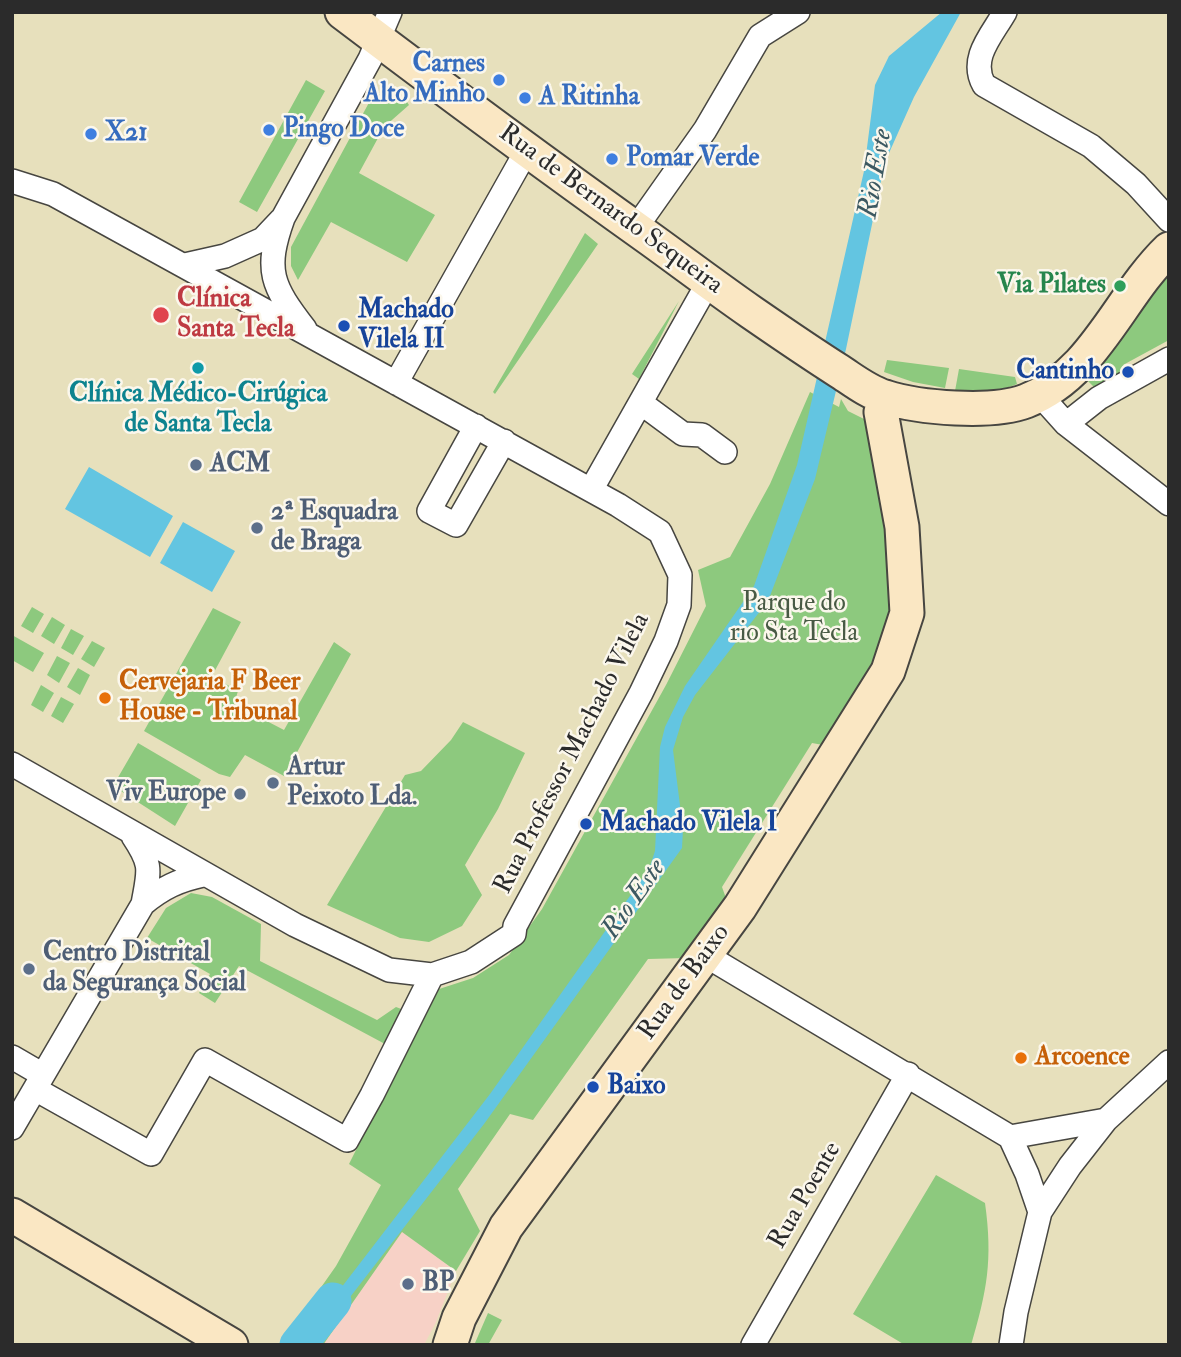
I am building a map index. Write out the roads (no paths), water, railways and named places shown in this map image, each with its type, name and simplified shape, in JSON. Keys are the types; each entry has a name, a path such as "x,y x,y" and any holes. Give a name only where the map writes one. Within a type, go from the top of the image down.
{"street":[{"name":"Rua de Bernardo Sequeira","path":"342,12 385,25 527,150 708,283 852,380 885,397 918,404 988,409 1040,395"},
{"path":"635,229 705,130 760,36 798,12"},
{"path":"1005,12 978,58 978,74 985,85 1091,146 1136,184 1169,220"},
{"name":"Rua Professor Machado Vilela","path":"311,338 286,305 272,274 275,242 283,218 385,25"},
{"path":"397,383 527,150"},
{"path":"12,181 53,194 186,265"},
{"name":"Rua Professor Machado Vilela","path":"186,265 225,257 263,239 283,218"},
{"path":"1169,249 1156,262 1088,354 1040,395 1066,424 1169,504"},
{"name":"Rua Professor Machado Vilela","path":"12,764 203,875 356,957 389,970 432,975 471,962 513,934 640,693 666,641 679,605 680,575 660,532 591,490 311,338 186,265"},
{"path":"591,490 708,283"},
{"path":"1066,424 1099,398 1169,359"},
{"name":"Rua de Baixo","path":"450,1345 459,1318 506,1227 740,907 888,671 907,613 902,527 881,412 885,397"},
{"path":"641,403 683,434 702,435 725,452"},
{"path":"476,426 429,511 456,525 504,441"},
{"path":"132,833 147,856 148,875 143,904"},
{"path":"12,1128 143,904 160,889 203,875"},
{"path":"705,955 1010,1137 1040,1212"},
{"path":"12,1057 39,1082 151,1154 205,1060 347,1140 432,975"},
{"path":"1011,1345 1016,1311 1040,1212 1070,1166 1106,1120 1169,1062"},
{"name":"Rua Poente","path":"753,1345 908,1074"},
{"path":"1010,1137 1106,1120"},
{"path":"12,1215 231,1345"}],"water":[{"path":"942,12 961,12 914,97 885,162 846,349 815,479 768,601 695,695 683,717 673,750 683,829 682,848 484,1124 313,1345 308,1345 301,1340 490,1094 649,869 655,851 660,747 665,727 685,686 754,586 797,465 864,171 875,85 889,56"},
{"path":"89,467 173,516 150,557 65,509"},
{"path":"183,522 235,551 212,592 160,563"}],"waterway":[{"name":"Rio Este","path":"298,1345 333,1301"}],"place":[{"name":"Carnes Alto Minho","path":"499,80"},
{"name":"A Ritinha","path":"525,98"},
{"name":"Pingo Doce","path":"269,130"},
{"name":"X21","path":"91,134"},
{"name":"Pomar Verde","path":"612,159"},
{"name":"Via Pilates","path":"1120,286"},
{"name":"Clínica Santa Tecla","path":"161,315"},
{"name":"Machado Vilela II","path":"344,326"},
{"name":"Clínica Médico-Cirúgica de Santa Tecla","path":"198,368"},
{"name":"Cantinho","path":"1128,372"},
{"name":"ACM","path":"196,465"},
{"name":"2ª Esquadra de Braga","path":"257,528"},
{"name":"Cervejaria F Beer House - Tribunal","path":"105,698"},
{"name":"Artur Peixoto Lda.","path":"273,783"},
{"name":"Viv Europe","path":"240,794"},
{"name":"Machado Vilela I","path":"586,824"},
{"name":"Centro Distrital da Segurança Social","path":"29,969"},
{"name":"Arcoence","path":"1021,1058"},
{"name":"Baixo","path":"593,1087"},
{"name":"BP","path":"408,1284"}],"park label":[{"name":"Parque do rio Sta Tecla","path":"794,619"}]}
